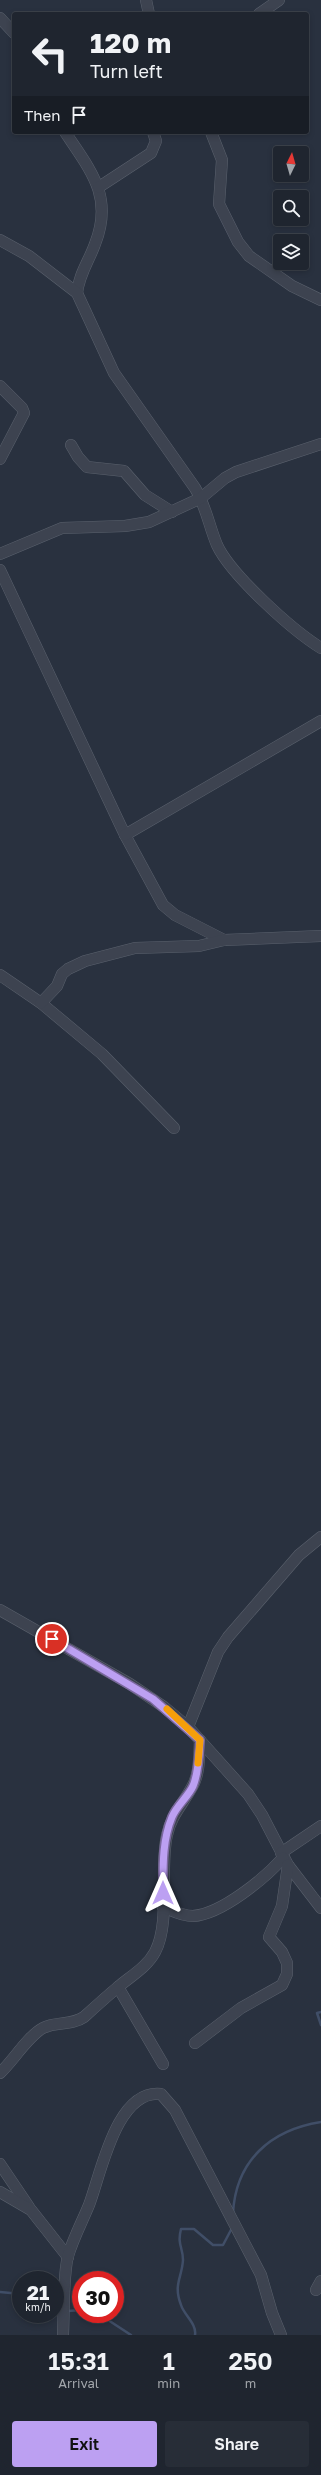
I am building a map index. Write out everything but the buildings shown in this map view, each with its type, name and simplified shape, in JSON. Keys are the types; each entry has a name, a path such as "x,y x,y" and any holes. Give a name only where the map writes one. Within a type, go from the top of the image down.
{"street":[{"path":"146,0 149,12"},
{"path":"263,12 279,0"},
{"path":"0,18 12,32"},
{"path":"66,134 99,186 101,224 92,253 80,277 77,293"},
{"path":"99,186 150,153 156,141 154,134"},
{"path":"211,134 222,160 218,204 238,242 249,256 292,286 321,300"},
{"path":"0,240 29,256 77,293 114,373 201,498 217,545 238,576 288,623 321,648"},
{"path":"0,386 22,408 24,413 0,459"},
{"path":"0,554 62,528 137,525 172,512 201,498 225,478 236,472 321,444"},
{"path":"71,445 78,457 87,467 124,471 133,479 145,495 172,512"},
{"path":"0,570 125,834 163,905 175,915 224,940"},
{"path":"125,834 321,721"},
{"path":"41,1003 57,986 65,971 85,961 135,948 207,946 224,940 321,936"},
{"path":"0,975 41,1003 102,1054 174,1128"},
{"path":"188,1727 218,1652 228,1637 299,1555 321,1537"},
{"path":"0,1610 130,1684 164,1707 188,1727 248,1794 262,1815 284,1859 321,1908"},
{"path":"0,2073 40,2031 51,2026 80,2020 140,1970 155,1953 160,1942 163,1907 164,1854 167,1834 173,1815 193,1787 197,1774 200,1740"},
{"path":"163,1907 187,1916 205,1914 260,1880 321,1826"},
{"path":"195,2043 241,2008 276,1989 285,1980 287,1967 285,1958 269,1937 282,1906 284,1859"},
{"path":"118,1987 163,2064"},
{"path":"63,2335 68,2257 118,2126 140,2098 146,2094 161,2094 175,2110 242,2234 261,2275 272,2313 281,2335"},
{"path":"0,2164 31,2210 68,2257"},
{"path":"2,2196 31,2210"}],"waterway":[{"path":"321,2012 317,2013 321,2025"},
{"path":"233,2213 236,2194 241,2178 249,2163 259,2151 286,2132 321,2122"},
{"path":"195,2335 194,2327 183,2309 178,2292 183,2260 180,2242 181,2229 194,2229 213,2245 223,2245 232,2228"},
{"path":"0,2292 12,2293"},
{"path":"68,2311 72,2311"},
{"path":"113,2323 131,2335"}],"slow traffic":[{"path":"167,1709 188,1727 200,1740 198,1763"}],"route":[{"path":"52,1639 153,1699 188,1727 200,1740 197,1774 193,1787 173,1815 167,1834 164,1854 163,1893"}]}
